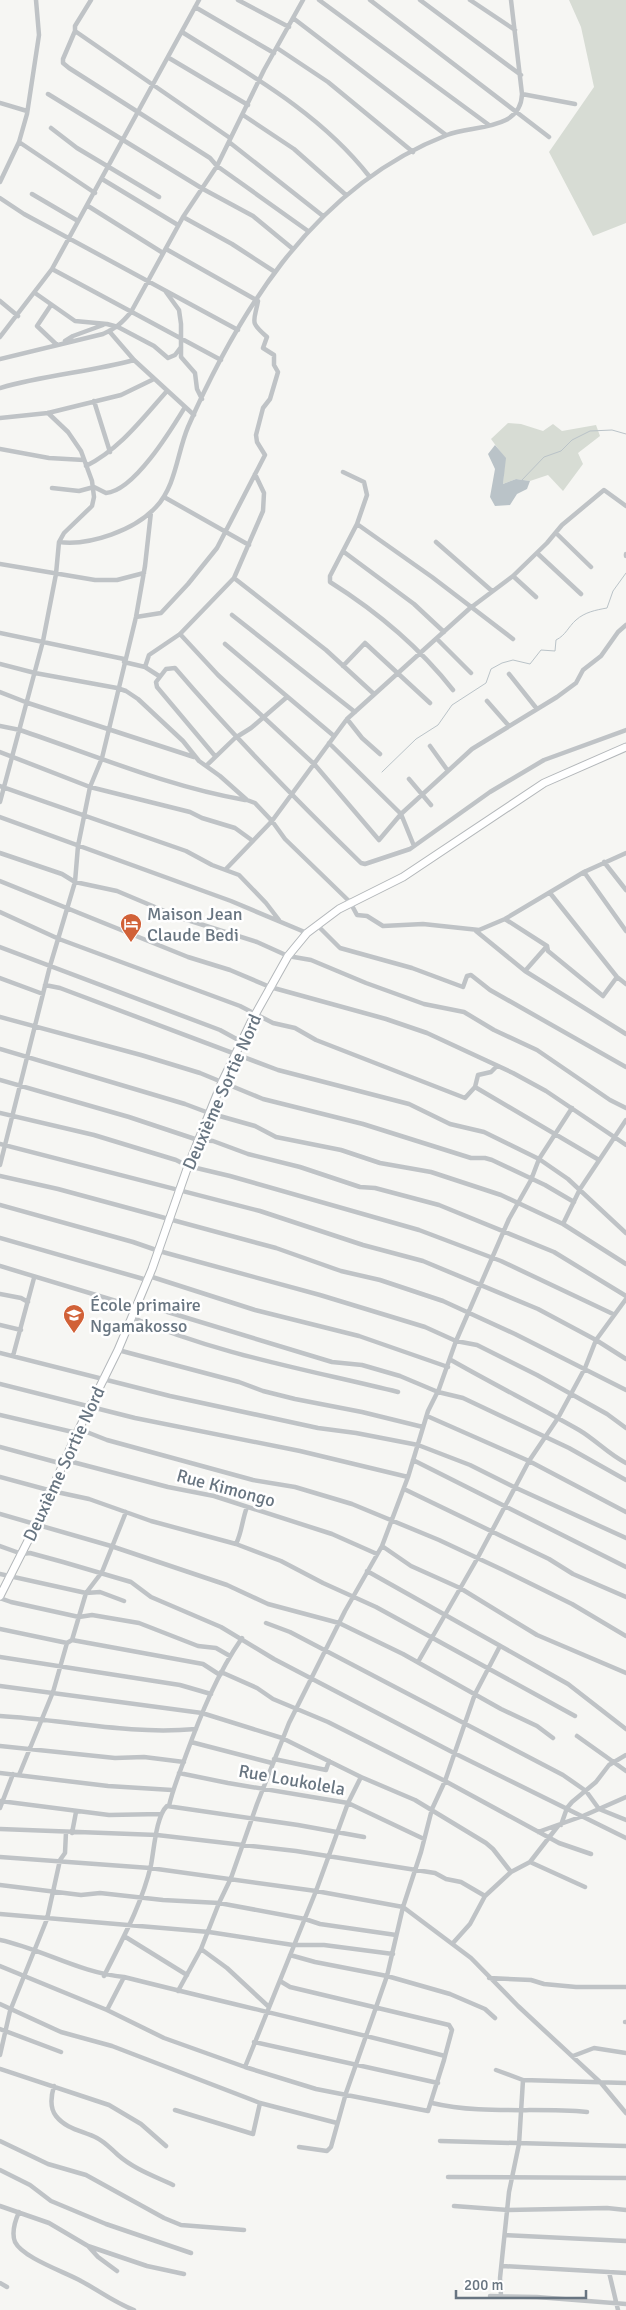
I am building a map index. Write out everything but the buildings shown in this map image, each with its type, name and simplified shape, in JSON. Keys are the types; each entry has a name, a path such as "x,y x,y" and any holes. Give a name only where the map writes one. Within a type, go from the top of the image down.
{"main road":[{"name":"Deuxième Sortie Nord","path":"0,1597 52,1492 78,1431 118,1350 159,1251 188,1166 222,1082 270,987 288,956 307,933 350,902 417,868 544,783 626,746"}],"street":[{"path":"0,182 19,142 27,111 39,35 36,0"},
{"path":"91,0 75,26 75,31 63,62 210,158 217,166 308,231"},
{"path":"0,338 52,269 140,112 199,0"},
{"path":"238,0 289,27"},
{"path":"0,359 109,331 118,327 130,312 178,225 217,166 303,0"},
{"path":"319,0 489,125"},
{"path":"370,0 518,111 549,137"},
{"path":"420,0 521,75"},
{"path":"470,0 515,30"},
{"path":"60,542 89,542 102,538 132,524 151,512 164,497 194,415 238,330 275,272 293,249 308,231 346,195 369,176 446,135 508,120 518,111 521,105 522,94 521,75 512,0"},
{"path":"195,7 274,54"},
{"path":"293,18 446,135"},
{"path":"75,31 229,140 324,216"},
{"path":"182,32 289,101 334,137 369,176"},
{"path":"277,48 328,82 413,152"},
{"path":"169,58 248,106"},
{"path":"48,94 203,189 253,216 293,249"},
{"path":"522,94 575,104"},
{"path":"0,103 27,111"},
{"path":"243,115 294,149 346,195"},
{"path":"51,128 77,148 158,197"},
{"path":"19,142 94,193"},
{"path":"102,179 178,225"},
{"path":"32,194 78,221"},
{"path":"0,198 24,214 238,330"},
{"path":"88,206 164,251 257,300"},
{"path":"183,217 232,244 275,272"},
{"path":"52,269 221,360"},
{"path":"165,291 178,310 181,324 182,357 196,375 197,389 202,399"},
{"path":"35,294 78,322 107,324 118,327 154,346 168,358 172,357 181,347"},
{"path":"136,617 161,613 206,562 227,531 265,455 256,442 256,435 263,408 270,400 278,372 274,364 275,356 263,348 267,337 256,328 253,322 257,300"},
{"path":"0,301 18,316"},
{"path":"51,305 37,326 59,344"},
{"path":"59,344 73,336 107,324"},
{"path":"109,331 134,360 194,415"},
{"path":"0,388 50,377 97,370 134,360"},
{"path":"0,418 48,413 94,400 121,395 154,379"},
{"path":"86,466 119,445 167,391"},
{"path":"94,400 110,452"},
{"path":"52,488 79,490 94,488 110,493 131,479 165,439 185,408"},
{"path":"0,802 2,787 13,757 43,641 60,542 64,533 92,506 94,488 84,460 73,438 48,413"},
{"path":"0,449 49,458 84,460"},
{"path":"343,472 364,482 368,492 357,524 330,576 330,582 352,596 421,654 453,690"},
{"path":"145,667 149,655 180,634 234,578 249,545 264,503 262,486 255,474"},
{"path":"226,869 272,821 315,765 329,742 347,720 374,694 398,675 471,608 513,576 573,515 604,490 626,506"},
{"path":"164,497 249,545"},
{"path":"0,1166 2,1145 12,1117 50,966 69,910 76,882 78,846 90,787 102,758 117,688 136,617 144,573 151,512"},
{"path":"357,524 513,639"},
{"path":"556,533 590,567"},
{"path":"436,542 492,591"},
{"path":"344,552 414,604 444,632"},
{"path":"537,552 581,594"},
{"path":"0,564 102,580 127,578 144,573"},
{"path":"513,576 536,597"},
{"path":"234,578 326,650 374,694"},
{"path":"232,615 355,712"},
{"path":"180,634 218,675 315,765 378,839 381,839 401,814 472,750 537,710 576,683 583,670 601,656 618,632 626,625"},
{"path":"0,633 43,641 124,661 145,667 159,676"},
{"path":"437,639 471,673"},
{"path":"343,666 365,643 430,703"},
{"path":"225,644 334,736"},
{"path":"0,664 126,691 155,713 183,741 195,757 247,800"},
{"path":"215,756 157,687 156,682 166,669 175,668 235,738 363,864 414,846 490,792 544,760 626,730"},
{"path":"509,674 537,710"},
{"path":"0,692 28,703 195,757"},
{"path":"206,766 235,738 251,728 286,697"},
{"path":"487,701 509,726"},
{"path":"347,720 362,738 380,754"},
{"path":"0,726 20,730 202,790 255,803 272,821 284,839 350,902 357,915 370,917 383,926 423,924 474,930 485,929 505,920 584,872 626,853"},
{"path":"329,742 401,814 414,846"},
{"path":"430,746 448,771"},
{"path":"0,752 90,787 190,812 202,818 220,822 235,828 253,841"},
{"path":"409,779 431,804"},
{"path":"2,787 186,851 212,865 226,869 246,882 284,924"},
{"path":"0,817 231,901 307,933"},
{"path":"0,853 62,874 76,882 117,891 181,918 257,942 288,956 311,960 424,1004 464,1012 494,1030 537,1050 610,1100 626,1108"},
{"path":"604,862 626,890"},
{"path":"584,872 626,931"},
{"path":"0,882 188,957 241,974 270,987 419,1030 546,1091 626,1145"},
{"path":"550,893 617,977 626,984"},
{"path":"0,912 59,939 240,1006 255,1016 273,1023 296,1028 316,1040 465,1098 475,1087 478,1075 491,1072 497,1066"},
{"path":"505,920 547,946 548,951 602,996 617,977"},
{"path":"317,925 340,948 412,968 463,987 467,976 471,975 490,990 626,1067"},
{"path":"474,930 525,971 626,1034"},
{"path":"525,971 547,946"},
{"path":"0,947 220,1030 242,1042"},
{"path":"0,978 43,994"},
{"path":"45,985 60,988 278,1070 419,1107 450,1124 484,1132 539,1159 580,1189 626,1233"},
{"path":"0,1017 141,1055 222,1082 263,1099 362,1124 471,1158 485,1158 545,1185 574,1202"},
{"path":"0,1049 255,1126 276,1137 341,1150 380,1163 431,1172 500,1196 563,1224 626,1264"},
{"path":"0,1080 129,1117 198,1140 213,1141 248,1154 300,1167 360,1187 376,1188 421,1199 484,1222 554,1252 626,1297 596,1340 585,1368 558,1418 514,1487 477,1559 418,1662"},
{"path":"475,1087 598,1160"},
{"path":"178,1991 209,1932 219,1903 232,1878 242,1844 282,1738 310,1678 382,1546 404,1489 427,1416 451,1360 456,1341 494,1258 516,1204 531,1180 539,1159 572,1108"},
{"path":"0,1113 94,1135 176,1160 188,1166 230,1176 419,1230 494,1258 589,1301 613,1314"},
{"path":"563,1224 580,1189 626,1120"},
{"path":"2,1145 260,1211 362,1245 423,1261 482,1284 538,1309 596,1340 626,1359"},
{"path":"0,1176 58,1189 276,1248 470,1312 626,1390"},
{"path":"0,1205 425,1326 456,1341 488,1349 607,1414 626,1428"},
{"path":"0,1238 148,1278 289,1320 359,1336 448,1367"},
{"path":"0,1266 34,1278 137,1305 323,1360 362,1365 400,1376 438,1392 463,1398 545,1437 626,1480"},
{"path":"13,1356 34,1278"},
{"path":"0,1294 21,1298 28,1302"},
{"path":"131,1317 220,1348 297,1369 398,1392"},
{"path":"0,1325 21,1330"},
{"path":"118,1350 239,1382 263,1391 424,1427"},
{"path":"0,1354 170,1396 318,1428 356,1432 418,1445 470,1465 626,1538"},
{"path":"451,1360 558,1418 588,1436 612,1456 626,1463"},
{"path":"0,1384 175,1427 300,1451 408,1477"},
{"path":"0,1415 78,1431 253,1480 295,1487 352,1504 392,1520 572,1604 626,1636"},
{"path":"427,1416 529,1461 626,1512"},
{"name":"Rue Kimongo","path":"0,1447 214,1496 332,1534 377,1554"},
{"path":"413,1460 626,1567"},
{"path":"0,1477 52,1492 89,1499 126,1512 236,1544 281,1561 376,1607 575,1716"},
{"path":"404,1489 549,1559 573,1574 626,1597"},
{"path":"236,1544 242,1533 242,1520 248,1507"},
{"path":"19,1775 54,1692 60,1668 86,1593 102,1572 126,1512"},
{"path":"0,1514 111,1546 227,1585 268,1604 339,1623 418,1662 537,1726 554,1738"},
{"path":"0,1546 22,1554 30,1553 102,1572 131,1582 151,1597 197,1616 242,1638 274,1659 310,1678 454,1753 626,1838"},
{"path":"382,1546 411,1566 460,1588 537,1635 626,1673"},
{"path":"367,1571 568,1684 626,1729"},
{"path":"0,1574 10,1578 27,1579 86,1593 100,1592 124,1601"},
{"path":"0,1597 20,1604 79,1617 92,1615 138,1623 198,1646 216,1648 230,1656"},
{"path":"266,1622 290,1632 428,1702 463,1723 563,1775 586,1791 599,1809 626,1820"},
{"path":"0,1629 203,1664 257,1688 273,1699 295,1710 328,1722 550,1838 591,1854"},
{"path":"104,1976 129,1926 150,1868 161,1814 169,1806 172,1790 202,1713 220,1673 242,1638"},
{"path":"299,2147 327,2151 331,2147 346,2093 387,1976 403,1907 432,1809 445,1782 463,1723 475,1694 500,1646"},
{"path":"0,1658 169,1685 180,1685 211,1694"},
{"path":"0,1686 54,1692 105,1702 139,1703 172,1710 202,1713 282,1738 432,1809 486,1843 511,1872"},
{"path":"0,1716 133,1731 196,1729"},
{"path":"576,1736 626,1771"},
{"path":"191,1742 273,1761 326,1770 329,1761"},
{"path":"0,1746 116,1758 144,1757 184,1762"},
{"path":"453,1943 470,1924 485,1896 511,1872 530,1862 559,1825 567,1808 596,1782 603,1770 626,1755"},
{"name":"Rue Loukolela","path":"179,1772 262,1789 348,1803 424,1839"},
{"path":"0,1773 108,1786 172,1790"},
{"path":"0,1808 13,1774"},
{"path":"244,2067 329,1858 348,1803 361,1777"},
{"path":"538,1832 583,1816 626,1796"},
{"path":"2,1802 109,1815 161,1814"},
{"path":"169,1806 252,1817 364,1837"},
{"path":"72,1833 76,1812"},
{"path":"0,1829 157,1835 242,1844 435,1873 446,1879 461,1882 485,1896"},
{"path":"0,2055 2,2030 47,1919 60,1860 65,1853 66,1832"},
{"path":"0,1857 150,1868 232,1878 403,1907 453,1943 601,2083 626,2113"},
{"path":"530,1862 585,1887"},
{"path":"0,1885 53,1890 81,1895 96,1893 140,1896 163,1900 219,1903 305,1918 320,1924 396,1935"},
{"path":"0,1914 209,1932 293,1945 324,1945 392,1954"},
{"path":"124,1936 187,1975"},
{"path":"0,1940 18,1944 104,1976 124,1978 268,2010 298,2021 367,2035 444,2056"},
{"path":"201,1948 227,1968 268,2010"},
{"path":"290,1954 315,1962 387,1976 450,1994 484,2009 495,2018"},
{"path":"0,1966 107,2010 164,2038 244,2067 316,2089 346,2093 426,2111 429,2110 452,2030 449,2025 376,2006 290,1987 280,1982"},
{"path":"107,2010 124,1978"},
{"path":"489,1978 531,1980 544,1984 576,1987 626,1987"},
{"path":"0,2004 10,2011 61,2032 112,2046 260,2103 337,2123"},
{"path":"2,2030 60,2052"},
{"path":"254,2042 438,2083"},
{"path":"573,2056 594,2048 626,2053"},
{"path":"0,2069 109,2105 141,2124 166,2146"},
{"path":"496,2070 523,2080 626,2083"},
{"path":"501,2296 502,2266 511,2178 519,2144 523,2080"},
{"path":"54,2086 52,2105 56,2116 62,2121 81,2133 96,2137 118,2155 146,2173 173,2184"},
{"path":"175,2110 253,2134 260,2103"},
{"path":"432,2103 456,2108 587,2112"},
{"path":"0,2141 48,2164 86,2175 164,2218 181,2225 244,2230"},
{"path":"440,2141 626,2146"},
{"path":"0,2170 30,2185 51,2201 106,2224 191,2253"},
{"path":"448,2177 626,2178"},
{"path":"0,2206 49,2223 88,2246 146,2266 184,2274"},
{"path":"454,2206 508,2210 607,2208 626,2210"},
{"path":"19,2212 15,2222 14,2235 17,2245 54,2270 77,2279 134,2310"},
{"path":"505,2235 626,2241"},
{"path":"88,2246 98,2257 117,2271"},
{"path":"502,2266 626,2273"},
{"path":"609,2272 618,2310"},
{"path":"0,2283 7,2287"},
{"path":"490,2296 626,2304"}],"shaded area":[{"path":"569,0 626,0 626,223 593,236 549,152 594,87 581,27"},
{"path":"508,423 521,424 543,431 553,424 562,431 596,425 600,436 578,453 583,464 563,491 548,475 530,481 516,479 503,484 505,458 491,439"},
{"path":"495,445 506,458 503,484 516,479 530,481 527,489 517,494 510,505 495,506 490,497 495,469 488,454"}],"waterway":[{"path":"522,480 544,457 561,451 572,440 590,431 612,430 626,434"},
{"path":"382,772 416,739 438,725 452,705 486,683 491,669 513,660 530,664 541,650 555,651 556,640 579,617 607,608 613,591 626,573"}],"place":[{"name":"Maison Jean Claude Bedi","path":"131,943"},
{"name":"École primaire Ngamakosso","path":"74,1334"}]}
